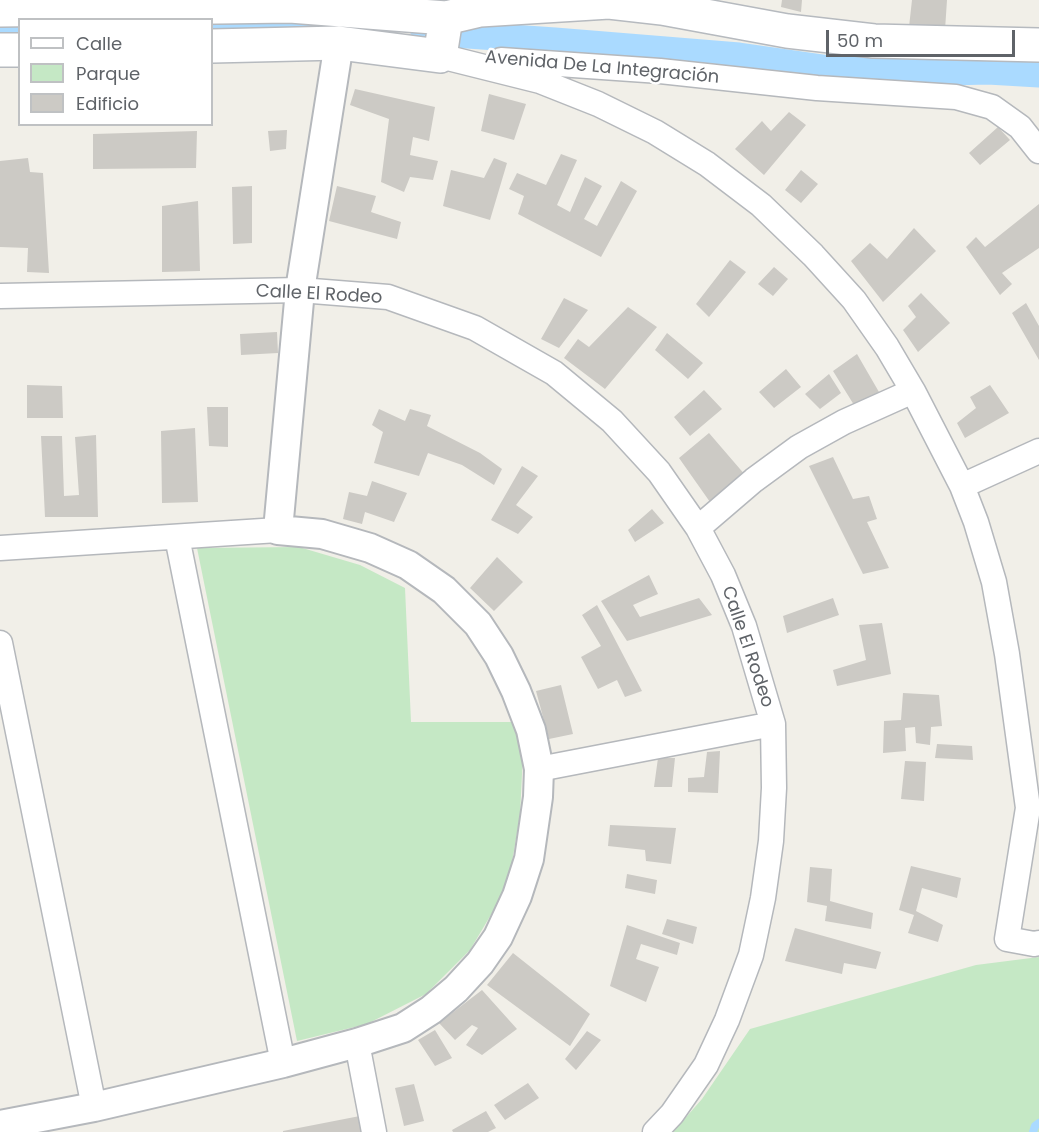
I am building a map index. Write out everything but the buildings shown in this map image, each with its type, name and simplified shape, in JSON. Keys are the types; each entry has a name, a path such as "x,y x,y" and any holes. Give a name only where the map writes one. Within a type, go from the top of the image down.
{"main road":[{"path":"0,9 290,6 480,10 609,2 662,8 675,6 787,31 874,41 1039,45"},
{"path":"435,9 440,56"},
{"name":"Avenida De La Integración","path":"213,45 339,43 440,56"},
{"path":"0,50 18,50"}],"street":[{"path":"278,530 300,290 339,43"},
{"name":"Avenida De La Integración","path":"440,56 660,71 817,88 956,97 992,107 1020,128 1039,151"},
{"path":"440,56 540,81 598,104 655,132 707,164 761,205 813,255 854,300 887,347 913,391 962,486 976,522 994,582 1009,665 1029,807 1007,939 1039,943"},
{"name":"Calle El Rodeo","path":"0,296 300,290 388,297 475,328 554,373 612,421 659,472 698,528 723,575 744,626 773,724 774,788 771,841 763,898 751,955 727,1020 706,1065 672,1114 655,1132"},
{"path":"698,528 754,480 799,447 844,422 913,391"},
{"path":"962,486 1039,451"},
{"path":"0,548 278,530 322,534 370,548 408,565 444,590 478,624 499,656 516,691 531,730 538,769 538,797 528,859 517,896 498,937 480,963 456,989 431,1010 403,1028 283,1063 94,1107 0,1125"},
{"path":"177,537 283,1063"},
{"path":"0,643 94,1107"},
{"path":"538,769 773,724"},
{"path":"357,1043 374,1132"}],"green space":[{"path":"299,547 360,565 405,588 411,722 512,722 523,754 520,815 508,886 470,950 426,994 367,1024 297,1041 197,548"},
{"path":"1039,957 1039,1132 673,1132 702,1099 750,1029 976,965"}],"waterway":[{"path":"213,24 338,26"},
{"path":"0,27 18,27"},
{"path":"424,32 739,56 830,69 908,73 988,71 1039,74"},
{"path":"1033,1132 1039,1123"}]}
